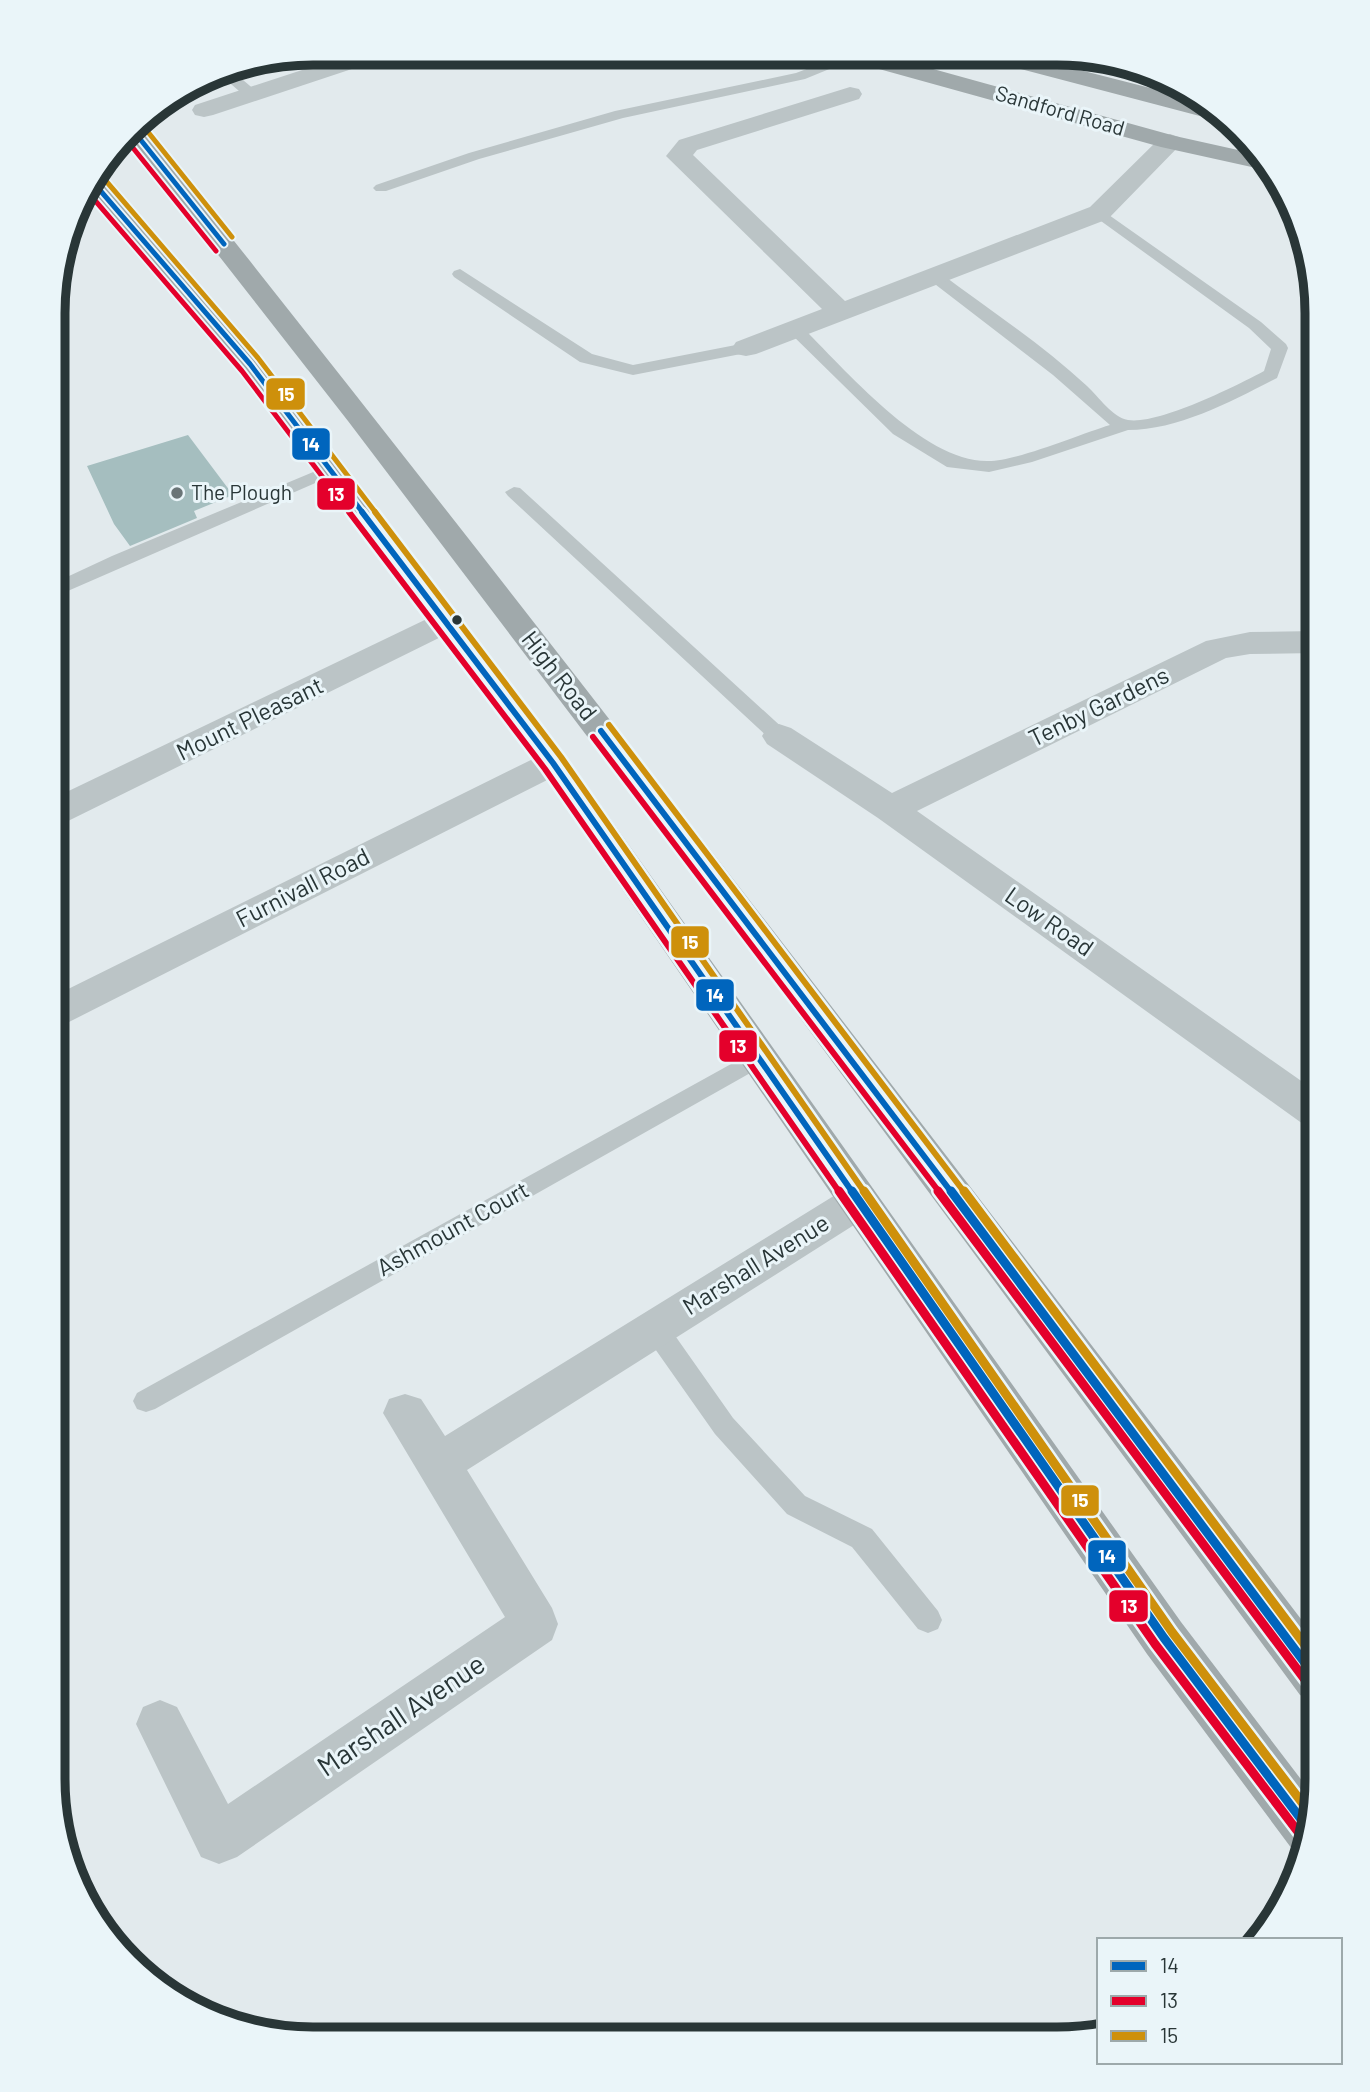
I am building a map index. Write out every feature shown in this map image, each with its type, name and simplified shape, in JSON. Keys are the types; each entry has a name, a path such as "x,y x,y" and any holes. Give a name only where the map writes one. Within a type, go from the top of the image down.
{"main road":[{"name":"Sandford Road","path":"892,65 1170,142 1253,161"},
{"path":"1018,65 1145,113 1159,121 1170,142"},
{"name":"Sandford Road","path":"1031,65 1196,108"},
{"name":"High Road","path":"134,140 358,415 788,974 1305,1663"},
{"path":"98,188 250,364 444,623 553,763 1164,1638 1302,1820"}],"street":[{"path":"204,110 340,65"},
{"path":"841,311 679,156 688,145 850,94"},
{"path":"746,348 1100,212 1170,142"},
{"name":"Mount Pleasant","path":"65,808 444,623"},
{"name":"Tenby Gardens","path":"890,809 1218,649 1250,643 1305,642"},
{"name":"Low Road","path":"779,736 890,809 1305,1101"},
{"name":"Furnivall Road","path":"65,1007 553,763"},
{"name":"Marshall Avenue","path":"439,1464 859,1201"},
{"name":"Marshall Avenue","path":"160,1724 219,1839 535,1624 439,1464 405,1413"}],"lane":[{"path":"381,188 474,156 620,114 800,76 829,65"},
{"path":"233,78 251,94"},
{"path":"933,275 1077,386 1114,420 1126,425 1146,426 1247,388 1271,374 1280,348 1255,325 1100,212"},
{"path":"460,274 586,358 609,366 632,370 746,348"},
{"path":"794,329 899,430 953,463 989,467 1026,458 1126,425"},
{"path":"65,586 330,470"},
{"path":"514,492 779,736"},
{"name":"Ashmount Court","path":"146,1401 760,1057"},
{"path":"655,1328 724,1426 796,1504 862,1538 928,1620"}],"building":[{"name":"The Plough","path":"188,435 233,495 194,511 197,518 130,546 114,524 87,466"}],"transit line":[{"name":"15","path":"146,129 232,237"},
{"name":"14","path":"138,136 224,244"},
{"name":"13","path":"130,144 216,251"},
{"name":"15","path":"104,179 258,358 561,757 1172,1632 1304,1805"},
{"name":"14","path":"98,188 250,364 553,763 1164,1638 1302,1820"},
{"name":"13","path":"93,198 242,371 545,769 1155,1644 1299,1833"},
{"name":"15","path":"609,725 796,968 1305,1645"},
{"name":"14","path":"601,731 788,974 1305,1663"},
{"name":"13","path":"593,737 780,980 1305,1680"}],"place":[{"name":"The Plough","path":"177,493"}]}
